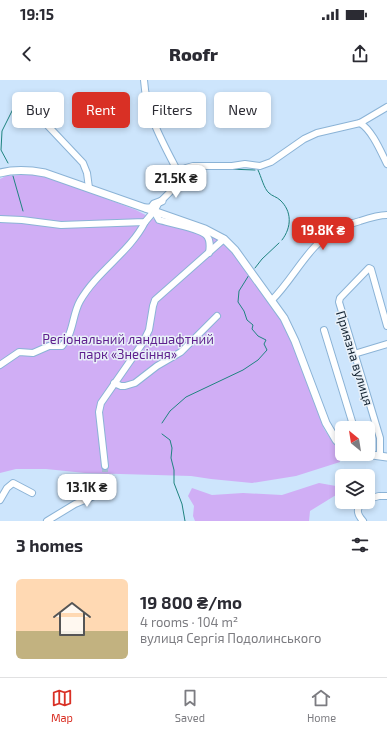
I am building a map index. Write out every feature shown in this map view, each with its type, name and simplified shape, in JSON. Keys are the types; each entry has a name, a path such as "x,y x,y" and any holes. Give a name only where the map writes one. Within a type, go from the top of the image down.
{"main road":[{"path":"0,173 12,170 30,170 45,173 205,229 224,239 235,250 284,318 296,341 326,423 335,438"},
{"path":"146,208 151,208 154,204 162,200"},
{"path":"162,200 160,203 160,209 165,215"}],"street":[{"path":"0,365 19,352 33,353 49,346 62,346 68,339 80,301 98,276 140,232 145,222 162,200 173,189 178,172 154,127 144,91 144,80"},
{"path":"178,172 194,166 232,166 245,164 260,166 271,162 304,139 317,133 360,123 387,107"},
{"path":"360,123 366,127 374,139 387,164"},
{"path":"50,128 83,163 87,173 89,188"},
{"path":"154,211 159,220 197,230 208,236 211,246 209,253"},
{"path":"272,300 280,292 303,260 318,243 332,232 345,225 387,215"},
{"path":"0,219 61,225 145,222"},
{"path":"105,466 99,407 142,344 149,330 155,300 224,239"},
{"name":"Приязна вулиця","path":"384,456 380,438 339,302 340,298 367,269 371,269 387,326"},
{"path":"114,383 121,386 135,383 157,366 181,352 216,316"},
{"path":"324,330 352,421"},
{"path":"354,354 387,344"},
{"path":"47,521 79,502 99,494 104,488 105,482"},
{"path":"0,500 7,488 13,483 32,493"},
{"path":"375,497 387,496"},
{"path":"358,509 357,513 363,521"}],"green space":[{"name":"Регіональний ландшафтний парк «Знесіння»","path":"35,174 75,187 136,210 159,222 214,237 229,249 274,307 291,340 324,429 335,446 335,461 340,462 296,476 252,483 191,476 85,473 46,469 16,469 0,473 0,179 6,176"},
{"path":"319,483 335,486 335,496 310,511 309,521 195,521 193,516 194,506 188,496 192,488 212,495 243,493 282,495"}],"waterway":[{"path":"8,163 1,150 2,131 12,111"},
{"path":"196,170 210,169"},
{"path":"227,169 255,170"},
{"path":"180,178 193,170"},
{"path":"258,170 267,191 284,204 289,214 288,230 282,240"},
{"path":"13,176 23,211"},
{"path":"255,268 279,243"},
{"path":"162,423 170,411 186,397 243,370 258,360 267,350 264,344 266,340 258,336 252,329 253,325 247,320 244,311 238,302 239,291 249,275"},
{"path":"162,434 170,440 172,448 171,458 174,470 174,483 182,504 185,521"}],"tunnel":[{"path":"105,466 105,482"}]}
